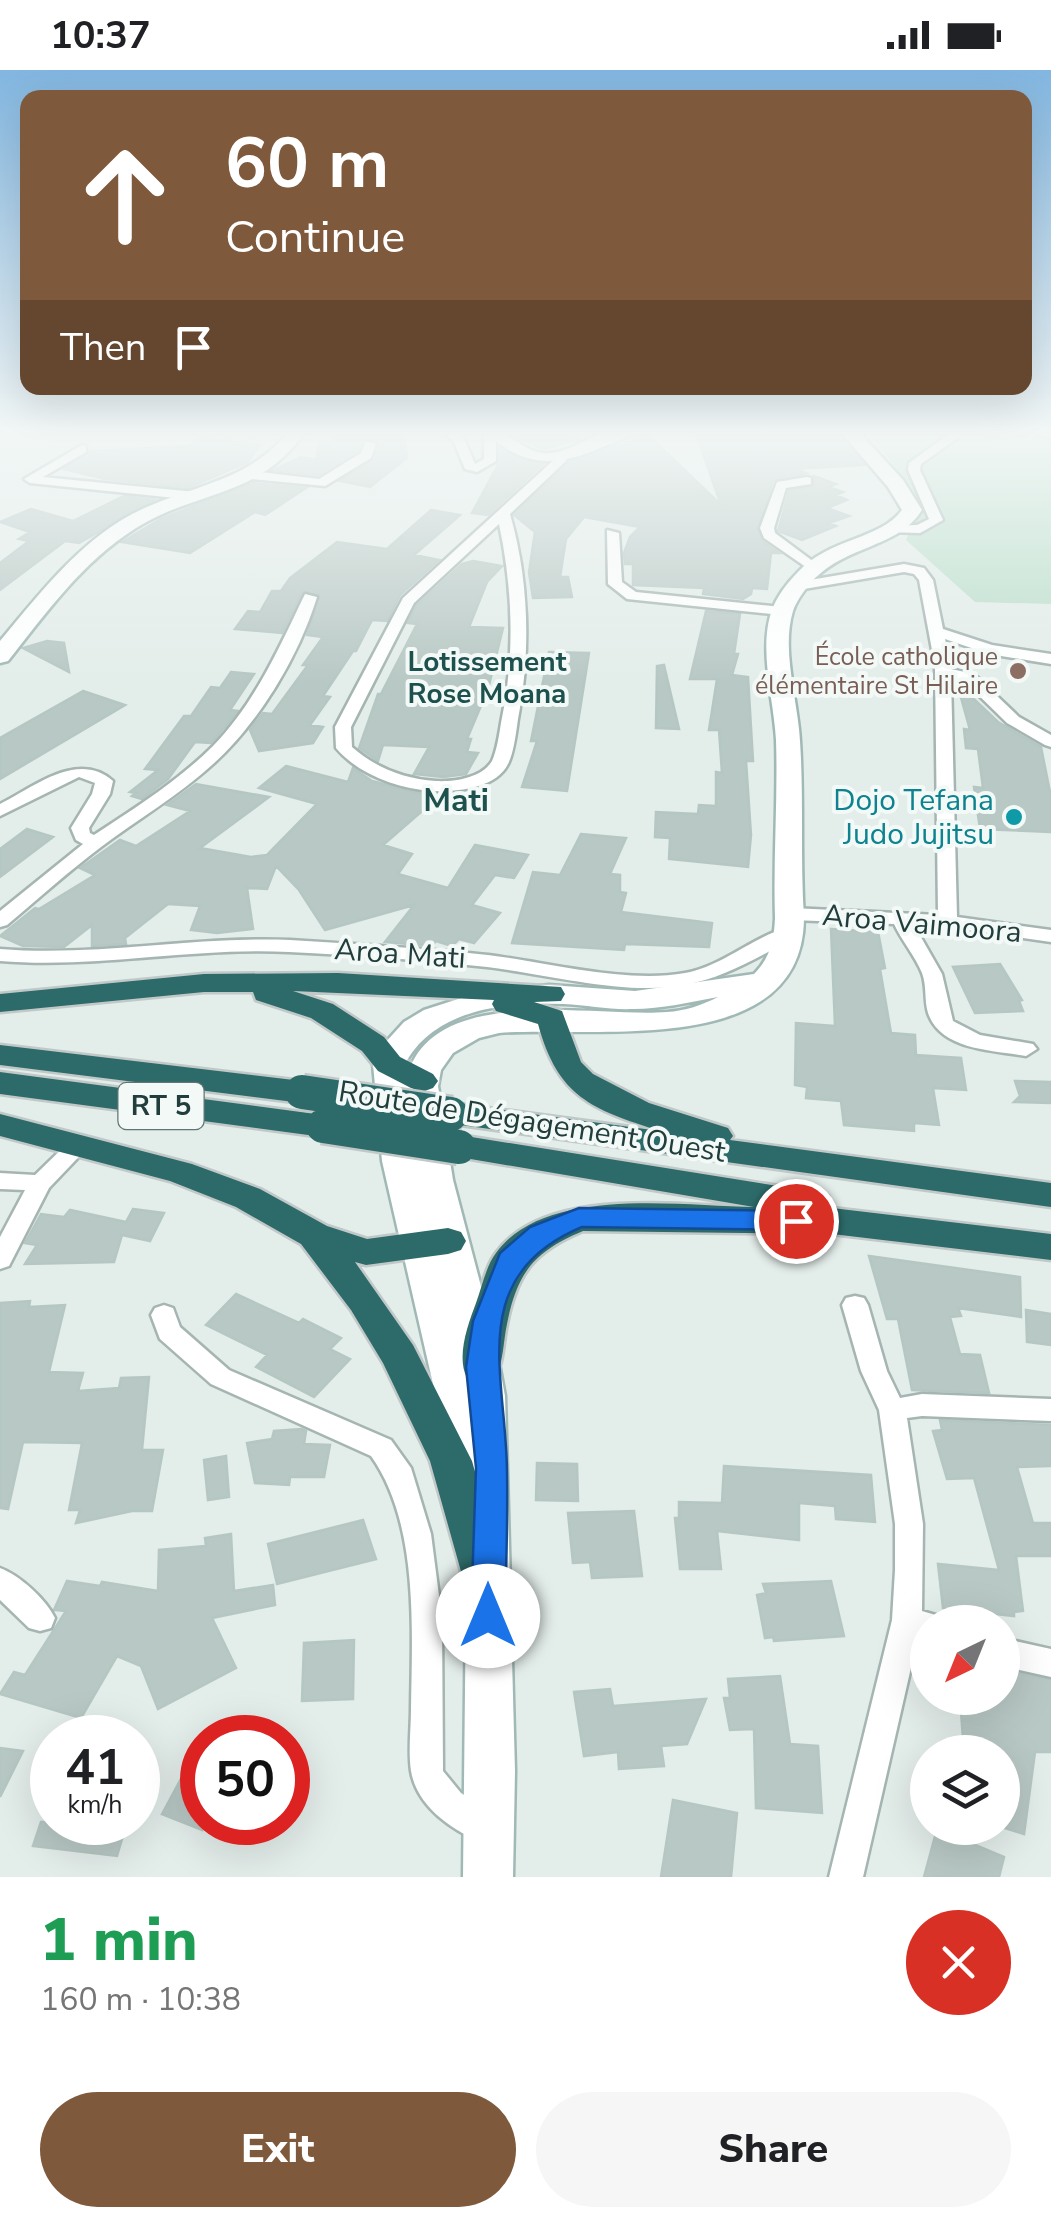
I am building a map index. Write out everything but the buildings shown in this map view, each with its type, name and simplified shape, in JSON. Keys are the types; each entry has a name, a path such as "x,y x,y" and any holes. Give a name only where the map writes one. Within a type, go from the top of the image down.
{"highway":[{"path":"0,1003 204,983 338,982 551,1006 561,1056 571,1072 594,1089 662,1119 810,1164"},
{"path":"204,983 271,994 322,1011 372,1044 389,1064 422,1081"},
{"name":"Route de Dégagement Ouest","path":"0,1055 302,1092 455,1130 1051,1246"},
{"name":"Route de Dégagement Ouest","path":"0,1083 323,1126 455,1130 810,1164 1051,1195"},
{"path":"0,1125 180,1172 248,1198 314,1234 366,1252 433,1242"},
{"path":"481,1367 488,1321 510,1260 540,1234 579,1218 832,1222 1051,1246"},
{"path":"314,1234 364,1300 399,1356 451,1460 487,1594"}],"main road":[{"path":"0,656 89,551 143,515"},
{"path":"489,1854 487,1594 492,1468 481,1367 400,1161 389,1064 402,1038 420,1025 441,1013 483,1003 551,1006 664,1023 718,1009 765,980 780,962 791,924 782,610 805,576 836,551 892,530 906,521 908,515"},
{"path":"487,1594 433,1242 422,1081 426,1067 458,1035 551,1006"}],"street":[{"path":"503,515 416,592 395,622 343,727 344,748 362,762 403,779 440,786 473,782 500,764 516,692 520,637 516,577 504,515"},
{"path":"771,515 769,535 805,576 919,571 930,589 943,672 948,921"},
{"path":"892,530 920,529 936,520 934,515"},
{"path":"612,533 615,584 632,596 782,610"},
{"path":"0,922 95,843 140,814 224,745 299,634 310,597"},
{"path":"939,632 990,649 1051,659"},
{"path":"943,672 969,677 1013,720 1051,742"},
{"path":"0,812 58,779 89,773 104,781 101,794 80,828 82,836 95,843"},
{"path":"900,919 929,967 938,992 939,1014 948,1029 971,1038 1026,1049"},
{"name":"Aroa Vaimoora","path":"791,924 948,921 1051,936"},
{"name":"Aroa Mati","path":"0,955 48,959 175,948 286,946 487,961 588,976 668,980 712,972 791,924"},
{"path":"0,1260 40,1182 80,1144"},
{"path":"0,1181 40,1182"},
{"path":"855,1306 874,1371 892,1410 910,1524 916,1605"},
{"path":"164,1315 168,1332 220,1378 380,1448 401,1476 417,1534 427,1618 427,1772 433,1790 489,1854"},
{"path":"892,1410 922,1404 1051,1410"},
{"path":"0,1581 40,1618"},
{"path":"846,1877 910,1648"},
{"path":"1020,1656 1051,1664"}],"green space":[{"path":"918,515 1051,515 1051,604 975,602 906,540"}],"place":[{"name":"École catholique élémentaire St Hilaire","path":"1018,671"},
{"name":"Dojo Tefana Judo Jujitsu","path":"1014,817"}],"district":[{"name":"Lotissement Rose Moana","path":"487,678"},
{"name":"Mati","path":"456,800"}],"route":[{"path":"488,1616 492,1468 481,1367 488,1321 510,1260 540,1234 579,1218 796,1221"}]}
